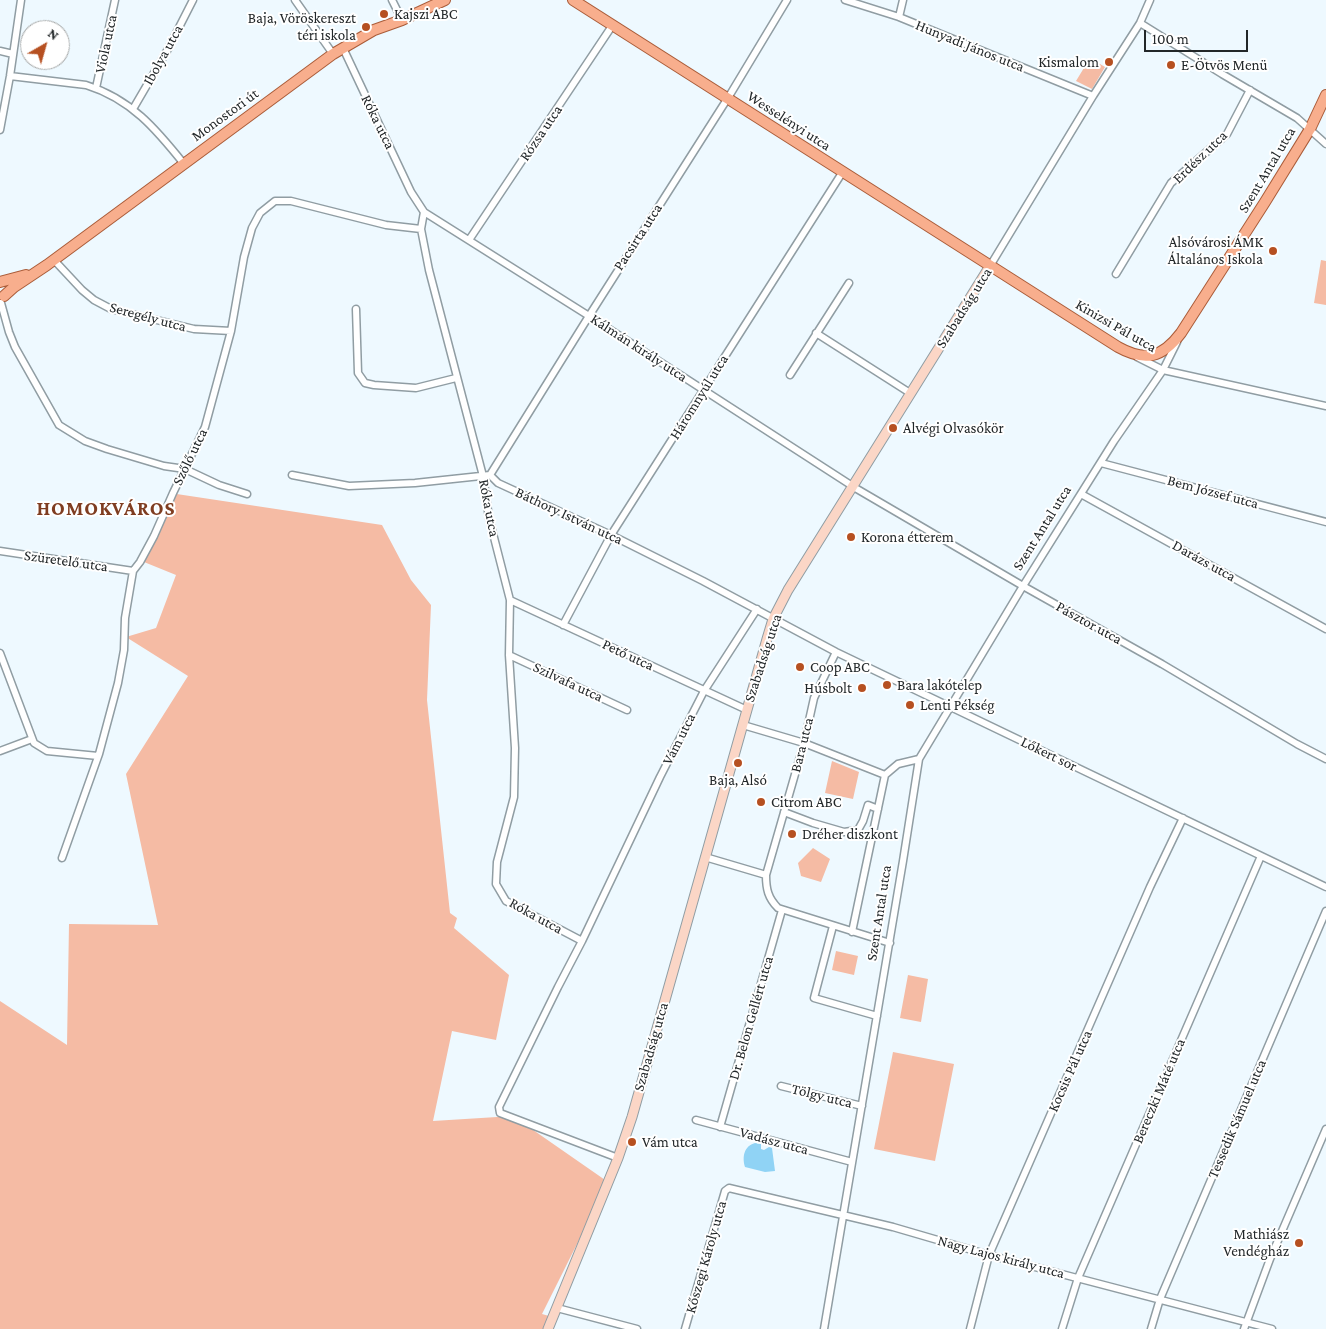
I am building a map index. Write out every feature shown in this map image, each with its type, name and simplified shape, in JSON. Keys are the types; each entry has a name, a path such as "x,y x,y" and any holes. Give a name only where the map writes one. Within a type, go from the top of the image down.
{"main road":[{"name":"Monostori út","path":"2,301 34,273 333,54 374,30 402,20 445,0"},
{"name":"Wesselényi utca","path":"572,0 990,266"},
{"name":"Szent Antal utca","path":"1132,355 1146,356 1159,354 1172,345 1181,333 1236,249 1310,129 1326,95"},
{"name":"Kinizsi Pál utca","path":"990,266 1132,355"},
{"name":"Szabadság utca","path":"548,1329 618,1158 641,1086 774,619 788,590 990,266"},
{"name":"Monostori út","path":"0,282 34,273"},
{"path":"0,282 4,288 2,301"}],"street":[{"path":"0,130 21,0"},
{"name":"Viola utca","path":"96,88 115,0"},
{"name":"Ibolya utca","path":"133,109 168,49 193,0"},
{"path":"295,0 333,54"},
{"path":"392,0 402,20"},
{"name":"Pacsirta utca","path":"486,475 727,99 787,0"},
{"name":"Hunyadi János utca","path":"845,0 899,17 1093,96"},
{"path":"899,17 903,0"},
{"name":"Szabadság utca","path":"990,266 1140,22 1150,0"},
{"path":"1140,22 1297,118 1326,144"},
{"name":"Rózsa utca","path":"469,240 612,26"},
{"name":"Róka utca","path":"343,48 411,192 424,212 421,229 429,270 456,378 486,475 489,518 510,600 509,654 515,748 514,797 497,862 496,884 506,901 582,941"},
{"path":"0,51 13,54"},
{"path":"10,76 86,85 96,88 133,109 158,131 184,164"},
{"name":"Erdész utca","path":"1116,274 1172,183 1227,134 1250,90"},
{"name":"Háromnyúl utca","path":"563,625 611,536 842,173"},
{"name":"Szőlő utca","path":"62,858 98,756 118,683 124,650 125,618 133,571 154,536 205,428 230,330 244,257 252,228 260,213 275,200 291,201 386,226 421,229"},
{"name":"Kálmán király utca","path":"424,212 853,485"},
{"name":"Seregély utca","path":"54,260 82,290 94,300 111,309 194,329 230,330"},
{"path":"790,375 849,283"},
{"path":"2,301 9,332"},
{"path":"356,309 358,373 365,383 416,388 456,378"},
{"path":"0,321 9,332 35,384 59,424 85,441 164,466 185,469 219,485 247,494"},
{"path":"816,333 910,393"},
{"name":"Szent Antal utca","path":"824,1329 890,943 918,760 1100,463 1163,370 1181,333"},
{"name":"Kinizsi Pál utca","path":"1132,355 1163,370 1326,406"},
{"name":"Bem József utca","path":"1100,463 1326,522"},
{"path":"292,475 349,486 415,483 486,475"},
{"name":"Báthory István utca","path":"486,475 498,483 703,581 774,619"},
{"name":"Pásztor utca","path":"853,485 888,508 1326,759"},
{"name":"Darázs utca","path":"1081,494 1326,629"},
{"name":"Szüretelő utca","path":"0,551 133,571"},
{"name":"Pető utca","path":"510,600 747,710"},
{"name":"Vám utca","path":"618,1158 500,1113 499,1107 704,691 757,609"},
{"name":"Lőkert sor","path":"774,619 836,652 1326,888"},
{"name":"Bara utca","path":"782,910 770,899 766,887 766,875 804,743 814,698 836,652"},
{"path":"0,653 32,739 39,748 47,751 98,756"},
{"name":"Szilvafa utca","path":"509,654 627,710"},
{"path":"743,725 804,743 885,775"},
{"path":"0,750 32,739"},
{"path":"852,932 885,775 898,764 918,760"},
{"path":"784,812 844,832 858,830 868,805 878,808"},
{"name":"Kocsis Pál utca","path":"970,1329 989,1255 1150,887 1183,818"},
{"name":"Bereczki Máté utca","path":"1062,1329 1078,1278 1261,856"},
{"path":"705,857 766,875"},
{"path":"782,910 890,943"},
{"name":"Dr. Belon Gellért utca","path":"720,1126 782,910"},
{"name":"Tessedik Sámuel utca","path":"1151,1329 1160,1299 1326,911"},
{"path":"833,926 814,998 877,1016"},
{"name":"Tölgy utca","path":"781,1086 862,1106"},
{"name":"Vadász utca","path":"696,1120 852,1162"},
{"path":"1244,1329 1270,1259 1326,1129"},
{"name":"Nagy Lajos király utca","path":"729,1188 892,1227 989,1255 1272,1329"},
{"name":"Kőszegi Károly utca","path":"685,1329 725,1191 729,1188"},
{"path":"557,1308 637,1329"}],"shaded area":[{"path":"1090,58 1105,67 1092,89 1076,81"},
{"path":"1321,260 1326,261 1326,305 1314,303"},
{"path":"170,493 382,525 411,580 431,605 427,700 450,913 457,918 454,928 509,975 496,1040 452,1031 433,1121 513,1116 608,1182 542,1314 549,1316 544,1329 0,1329 0,1001 67,1045 69,924 158,925 126,774 188,676 126,637 156,628 176,575 144,562"},
{"path":"832,761 859,772 853,799 825,793"},
{"path":"813,848 830,859 821,882 801,876 798,863"},
{"path":"836,951 858,956 854,975 832,970"},
{"path":"908,975 928,979 921,1022 900,1018"},
{"path":"893,1052 954,1064 935,1161 874,1149"}],"water":[{"path":"755,1143 761,1144 761,1149 764,1150 769,1147 772,1148 775,1171 765,1172 745,1167 746,1149"}],"place":[{"name":"Kajszi ABC","path":"384,14"},
{"name":"Baja, Vöröskereszt téri iskola","path":"366,27"},
{"name":"Kismalom","path":"1109,62"},
{"name":"E-Ötvös Menü","path":"1171,65"},
{"name":"Alsóvárosi ÁMK Általános Iskola","path":"1273,251"},
{"name":"Alvégi Olvasókör","path":"893,428"},
{"name":"Korona étterem","path":"851,537"},
{"name":"Coop ABC","path":"800,667"},
{"name":"Bara lakótelep","path":"887,685"},
{"name":"Húsbolt","path":"862,688"},
{"name":"Lenti Pékség","path":"910,705"},
{"name":"Baja, Alsó","path":"738,763"},
{"name":"Citrom ABC","path":"761,802"},
{"name":"Dréher diszkont","path":"792,834"},
{"name":"Vám utca","path":"632,1142"},
{"name":"Mathiász Vendégház","path":"1299,1243"}],"district":[{"name":"HOMOKVÁROS","path":"106,509"}]}
